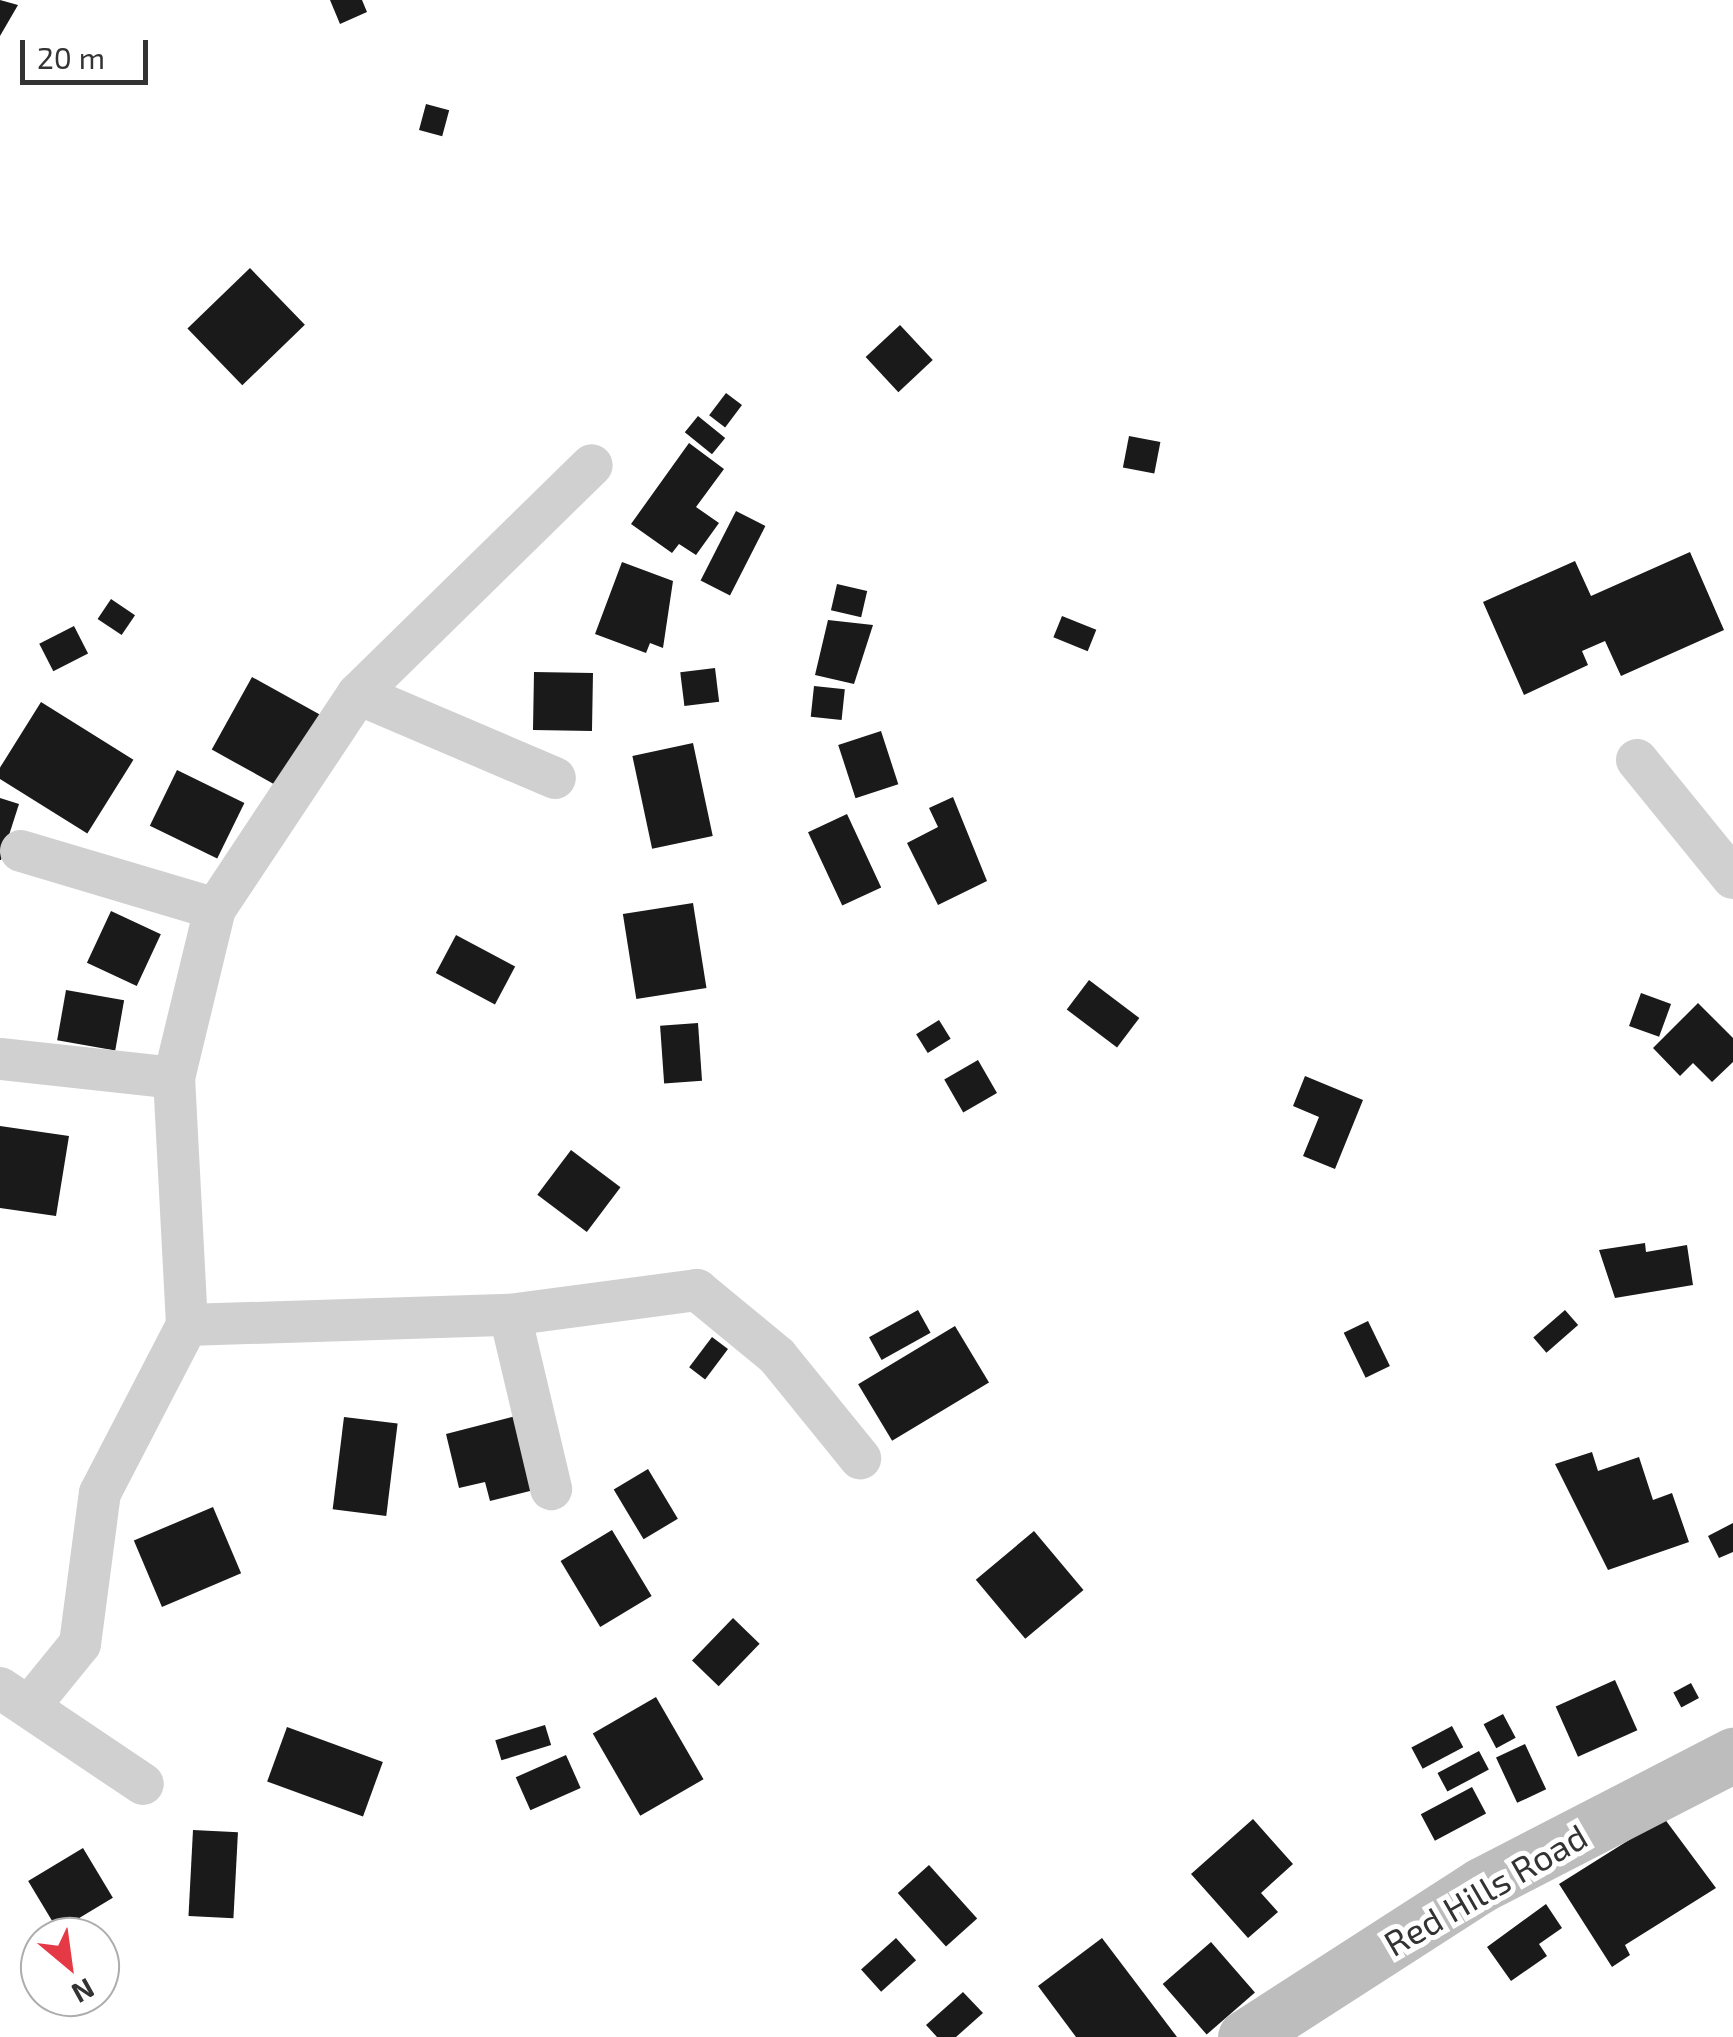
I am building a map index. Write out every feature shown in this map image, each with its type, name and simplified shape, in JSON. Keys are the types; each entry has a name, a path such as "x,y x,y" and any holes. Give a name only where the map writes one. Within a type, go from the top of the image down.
{"main road":[{"name":"Red Hills Road","path":"1245,2037 1481,1885 1733,1755"}],"street":[{"path":"143,1784 16,1696 80,1644 100,1492 188,1325 174,1078 214,909 358,694 592,465"},
{"path":"358,694 555,778"},
{"path":"1636,760 1733,878"},
{"path":"21,850 214,909"},
{"path":"0,1059 174,1078"},
{"path":"188,1325 510,1315 697,1290 777,1356 860,1458"},
{"path":"510,1315 551,1489"}],"building":[{"path":"0,0 18,5 0,36"},
{"path":"330,0 362,0 367,12 340,24"},
{"path":"426,104 449,110 442,136 419,130"},
{"path":"250,268 305,325 242,385 187,328"},
{"path":"900,325 933,360 898,392 866,357"},
{"path":"726,393 742,405 725,427 709,415"},
{"path":"698,416 725,438 712,454 685,432"},
{"path":"1129,436 1160,442 1154,474 1123,467"},
{"path":"689,443 724,469 696,507 719,523 696,555 679,544 672,553 631,524"},
{"path":"736,511 765,526 730,595 701,580"},
{"path":"1690,552 1724,630 1621,676 1605,641 1582,651 1588,665 1524,695 1483,602 1575,561 1591,596"},
{"path":"622,562 673,581 663,648 650,643 646,653 595,634"},
{"path":"837,584 867,591 861,617 831,610"},
{"path":"111,599 135,615 122,635 98,619"},
{"path":"1062,616 1096,630 1088,651 1053,637"},
{"path":"828,620 873,625 854,684 815,675"},
{"path":"74,626 88,654 53,671 39,644"},
{"path":"715,668 719,702 684,706 680,672"},
{"path":"534,672 593,673 592,731 533,730"},
{"path":"252,677 321,715 281,788 212,750"},
{"path":"814,686 845,689 842,720 811,717"},
{"path":"41,702 133,760 87,834 0,779 0,768"},
{"path":"881,731 898,784 856,798 838,745"},
{"path":"693,743 713,836 652,849 632,756"},
{"path":"177,770 244,803 217,859 150,826"},
{"path":"953,797 987,881 938,905 907,843 938,827 929,808"},
{"path":"0,798 19,804 1,860 0,860"},
{"path":"847,814 881,887 842,906 808,832"},
{"path":"693,903 706,988 636,999 623,914"},
{"path":"111,911 161,934 137,986 87,963"},
{"path":"456,935 515,966 495,1004 436,973"},
{"path":"1089,980 1139,1018 1117,1047 1067,1010"},
{"path":"66,990 124,1000 115,1050 57,1040"},
{"path":"1641,993 1671,1004 1659,1037 1629,1026"},
{"path":"1698,1003 1733,1038 1733,1062 1712,1082 1693,1063 1680,1076 1653,1048"},
{"path":"939,1020 951,1039 928,1053 916,1034"},
{"path":"698,1023 702,1081 664,1084 660,1026"},
{"path":"978,1060 997,1093 963,1112 944,1080"},
{"path":"1305,1076 1363,1100 1335,1169 1303,1156 1319,1117 1293,1106"},
{"path":"0,1126 69,1136 56,1216 0,1208"},
{"path":"571,1150 621,1187 587,1232 537,1195"},
{"path":"1645,1243 1646,1252 1687,1245 1693,1285 1615,1298 1599,1250"},
{"path":"918,1310 931,1333 882,1360 869,1337"},
{"path":"1565,1310 1578,1325 1546,1353 1533,1338"},
{"path":"1368,1321 1390,1366 1366,1378 1344,1333"},
{"path":"955,1326 989,1383 892,1441 858,1384"},
{"path":"712,1337 728,1349 705,1379 689,1367"},
{"path":"516,1416 534,1490 490,1501 485,1482 459,1488 446,1434"},
{"path":"344,1417 398,1424 386,1516 333,1509"},
{"path":"1592,1452 1598,1471 1639,1457 1653,1500 1672,1493 1689,1542 1608,1570 1555,1464"},
{"path":"648,1469 678,1519 644,1539 614,1490"},
{"path":"213,1507 241,1573 162,1607 134,1541"},
{"path":"1733,1523 1733,1552 1719,1558 1708,1536"},
{"path":"612,1530 652,1596 600,1627 561,1561"},
{"path":"1034,1531 1083,1590 1025,1639 976,1580"},
{"path":"733,1618 760,1644 719,1686 692,1660"},
{"path":"1615,1680 1637,1730 1578,1757 1556,1706"},
{"path":"1691,1683 1699,1698 1681,1707 1673,1692"},
{"path":"656,1697 704,1779 640,1816 593,1734"},
{"path":"1503,1714 1516,1738 1496,1748 1484,1724"},
{"path":"545,1725 551,1745 501,1760 495,1740"},
{"path":"1452,1726 1463,1747 1423,1769 1411,1748"},
{"path":"287,1727 383,1762 363,1816 267,1782"},
{"path":"1525,1744 1546,1789 1517,1803 1496,1758"},
{"path":"1479,1751 1489,1770 1447,1792 1438,1773"},
{"path":"566,1755 581,1788 530,1810 516,1777"},
{"path":"1472,1787 1486,1813 1435,1841 1421,1814"},
{"path":"1664,1818 1716,1888 1625,1945 1630,1955 1612,1967 1559,1884"},
{"path":"1253,1819 1293,1864 1261,1893 1278,1912 1248,1938 1191,1874"},
{"path":"193,1830 238,1832 233,1918 188,1916"},
{"path":"83,1848 113,1898 81,1917 50,1917 28,1881"},
{"path":"929,1865 977,1919 946,1947 898,1893"},
{"path":"1546,1904 1562,1928 1539,1944 1547,1956 1511,1981 1487,1947"},
{"path":"896,1938 916,1960 881,1992 861,1969"},
{"path":"1102,1938 1177,2037 1076,2037 1038,1986"},
{"path":"1211,1942 1255,1993 1207,2035 1163,1984"},
{"path":"963,1992 983,2013 956,2037 937,2037 926,2025"}]}
